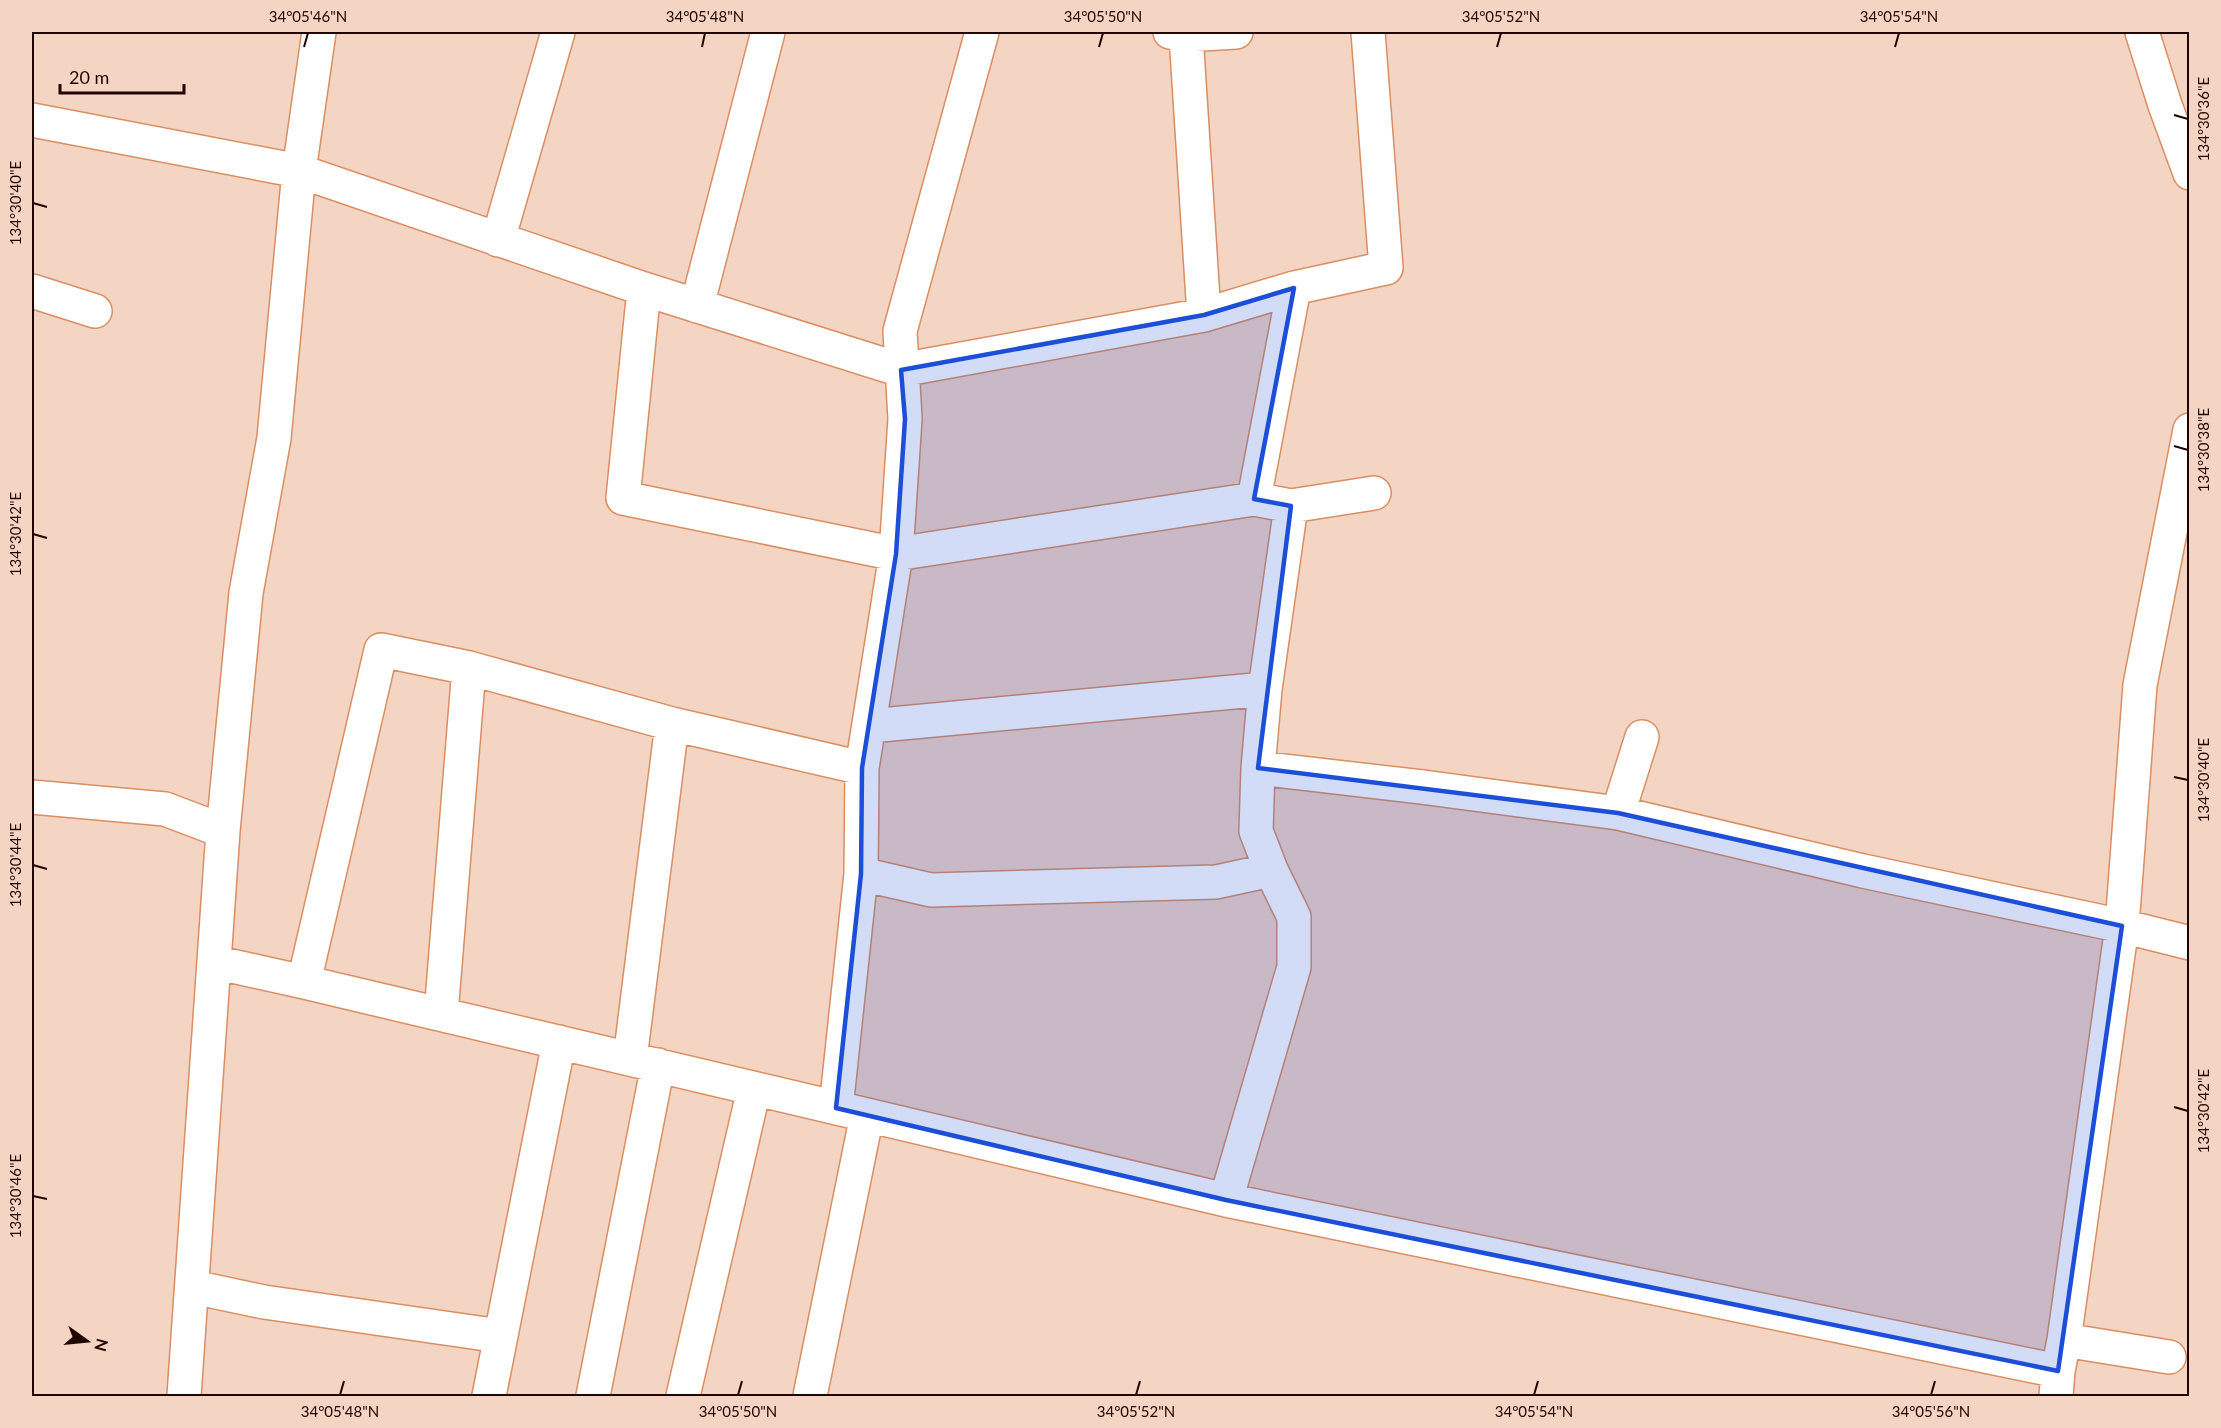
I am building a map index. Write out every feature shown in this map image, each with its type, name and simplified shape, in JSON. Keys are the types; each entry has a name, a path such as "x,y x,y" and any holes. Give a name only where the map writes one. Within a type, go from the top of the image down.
{"street":[{"path":"184,1396 223,831 246,593 273,438 299,171 319,32"},
{"path":"498,240 558,32"},
{"path":"697,306 768,32"},
{"path":"810,1396 852,1111 861,874 862,768 896,554 905,419 900,331 979,32"},
{"path":"1204,315 1178,33 1236,32"},
{"path":"32,120 299,171 644,289 901,370 1204,315 1294,288 1386,268 1368,32"},
{"path":"2142,32 2182,126 2190,173"},
{"path":"1254,499 1294,288"},
{"path":"644,289 623,498 896,554 1254,499 1291,506 1374,493"},
{"path":"32,291 95,311"},
{"path":"2059,1369 2122,926 2140,685 2190,430"},
{"path":"1226,1200 1294,967 1294,917 1271,870 1256,831 1258,768 1265,689 1291,506"},
{"path":"304,982 381,650 469,668 672,724 862,768"},
{"path":"441,1014 469,668"},
{"path":"870,726 1265,689"},
{"path":"593,1396 644,1062 672,724"},
{"path":"1618,813 1642,737"},
{"path":"1258,768 1618,813 1863,871 2122,926 2190,943"},
{"path":"32,797 165,809 223,831"},
{"path":"861,874 932,890 1216,882 1271,870"},
{"path":"214,963 441,1014 1226,1200 2059,1369 2169,1357"},
{"path":"489,1396 559,1042"},
{"path":"683,1396 754,1089"},
{"path":"193,1287 264,1302 501,1336"}],"highlighted area":[{"path":"1294,288 1254,499 1291,506 1258,768 1618,813 2122,926 2058,1371 1226,1200 836,1108 861,874 862,768 896,554 905,419 901,370 1204,315"}]}
